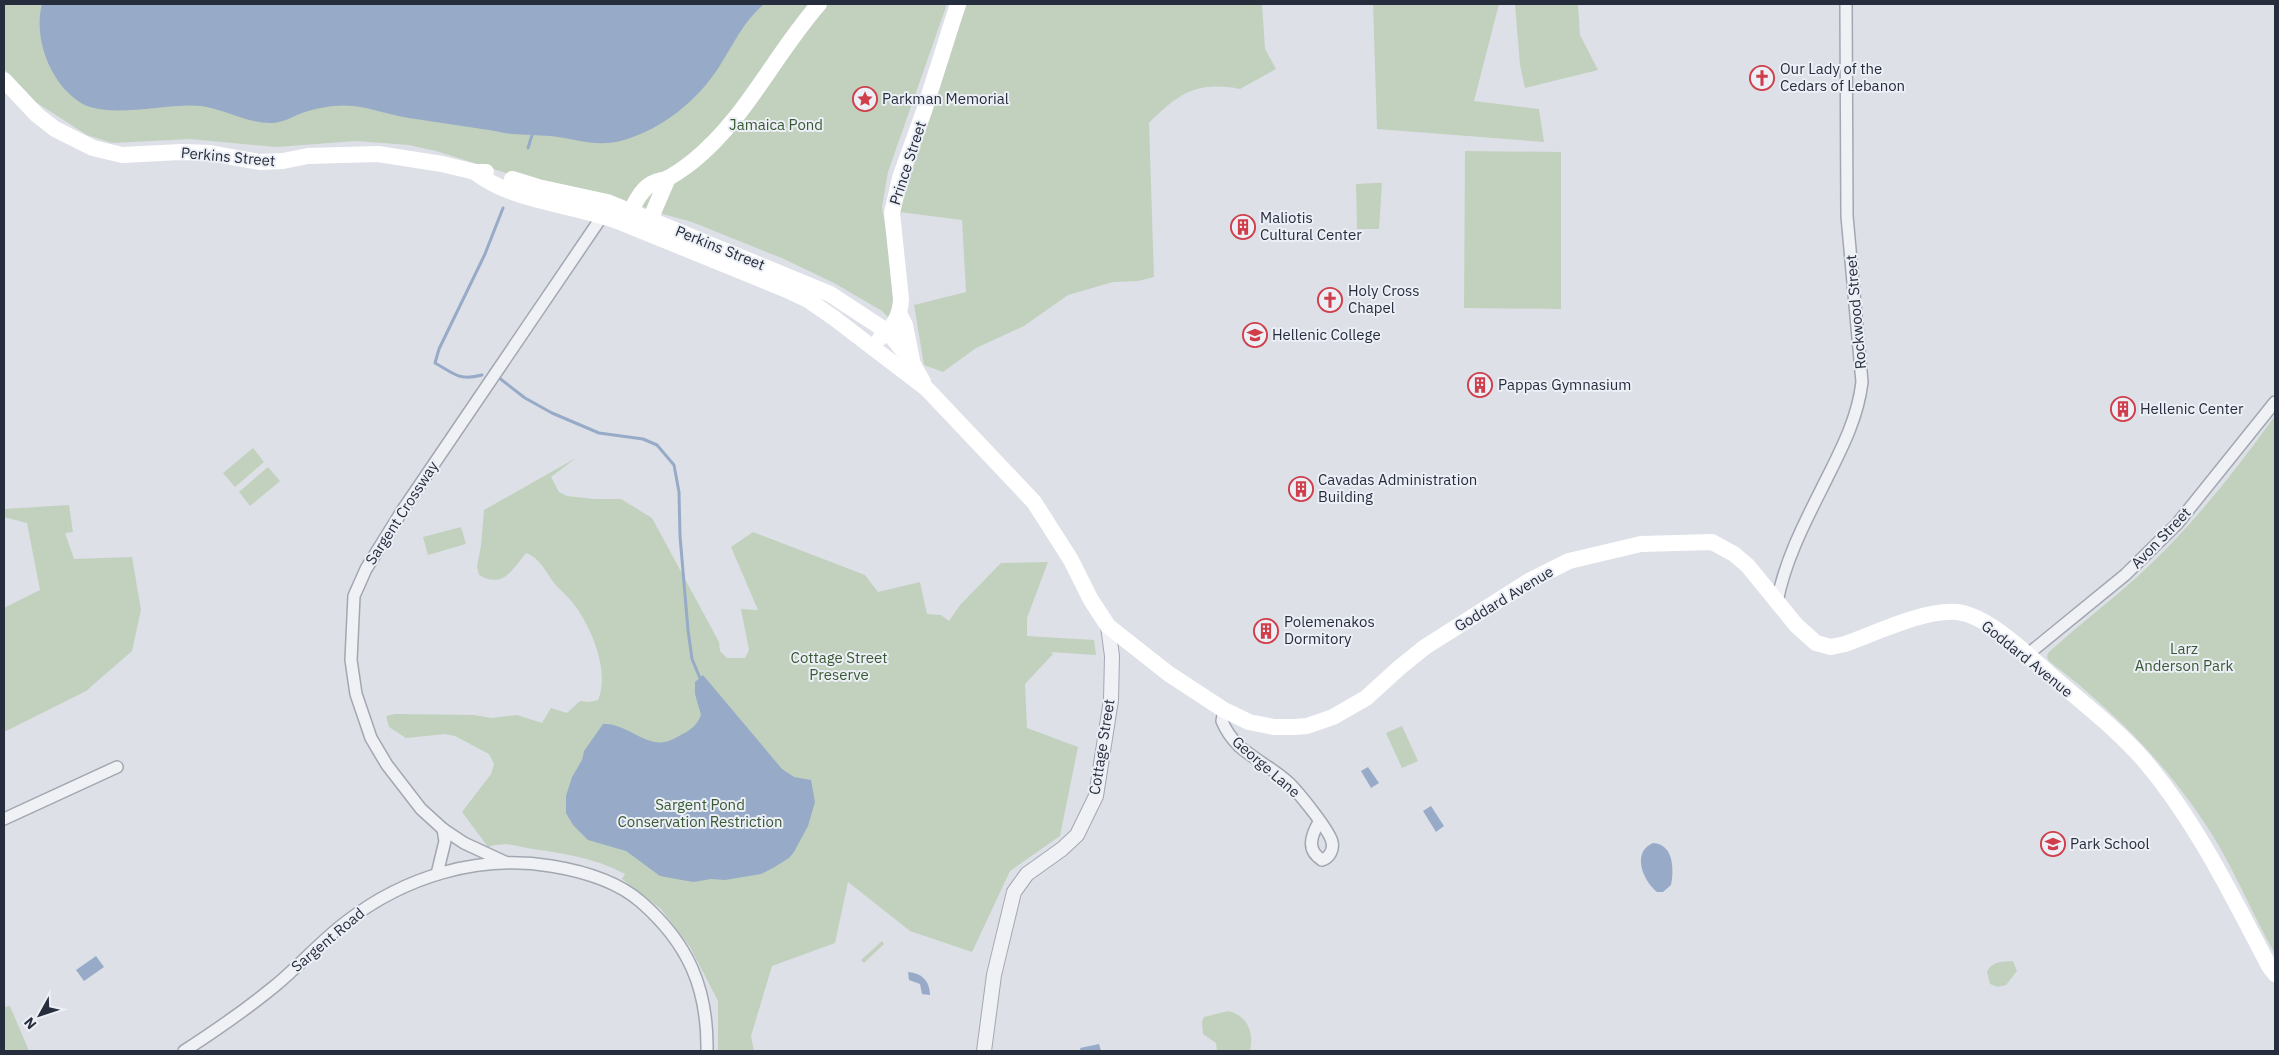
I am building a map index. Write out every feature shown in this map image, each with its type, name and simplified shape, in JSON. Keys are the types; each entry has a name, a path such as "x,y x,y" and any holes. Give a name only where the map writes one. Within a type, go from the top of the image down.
{"main road":[{"path":"628,218 648,186 668,178 701,154 730,125 762,84 789,41 819,4"},
{"name":"Prince Street","path":"872,346 897,321 902,298 892,213 900,178 924,111 958,4"},
{"name":"Perkins Street","path":"4,80 37,115 55,129 93,148 122,155 182,152 210,153 260,162 283,161 308,156 378,154 414,158 475,172 488,171 538,187 591,197 628,218 801,296 872,346 927,389 982,448"},
{"name":"Perkins Street","path":"475,172 485,181 517,193 603,215 628,218"},
{"path":"647,226 668,178"},
{"name":"Perkins Street","path":"647,226 822,290 855,309 888,332 912,362 927,389"},
{"path":"899,313 905,324 912,362"},
{"name":"Cottage Street","path":"982,448 1034,502 1071,560 1091,600 1108,626"},
{"name":"Goddard Avenue","path":"1108,626 1169,674 1224,710 1249,722 1284,728 1307,726 1332,717 1366,698 1425,647 1529,581 1569,561 1641,544 1712,542 1734,554 1748,566 1796,625 1816,643 1831,648 1930,614 1958,612 1974,617 1988,625 2028,655 2113,730 2153,772 2204,844 2275,974"}],"street":[{"name":"Rockwood Street","path":"1777,602 1782,578 1843,446 1860,399 1862,382 1848,216 1846,4"},
{"name":"Sargent Crossway","path":"505,862 464,843 443,829 421,809 404,788 372,738 356,694 350,660 354,596 366,569 402,511 603,215"},
{"name":"Avon Street","path":"2028,655 2125,575 2177,524 2275,402"},
{"name":"Cottage Street","path":"984,1051 994,975 1014,892 1027,874 1062,849 1077,835 1096,796 1111,700 1112,656 1108,626"},
{"name":"George Lane","path":"1224,710 1222,721 1234,741 1290,784 1319,822"},
{"path":"4,819 117,767"},
{"path":"437,874 445,841 443,829"},
{"name":"Sargent Road","path":"184,1051 276,985 344,923 383,897 437,874 505,862 547,865 588,874 626,891 650,910 674,937 686,955 697,978 705,1014 706,1051"}],"green space":[{"name":"Jamaica Pond","path":"4,4 947,4 888,172 882,207 896,290 893,313 888,317 882,311 834,283 784,259 692,222 606,194 531,181 436,151 409,145 356,141 276,147 190,139 112,143 87,135 34,101 4,69"},
{"path":"967,4 1262,4 1265,49 1276,69 1240,89 1212,87 1200,88 1190,92 1170,104 1149,123 1154,277 1138,281 1113,282 1068,295 1024,326 976,348 943,372 924,365 914,305 966,292 962,220 899,212 945,66"},
{"path":"1373,4 1499,4 1474,101 1539,109 1544,142 1377,129"},
{"path":"1515,4 1578,4 1580,35 1598,70 1525,88 1520,65"},
{"path":"1465,151 1561,152 1561,309 1464,308"},
{"path":"1382,183 1379,229 1357,229 1356,184"},
{"name":"Larz Anderson Park","path":"2275,416 2275,954 2219,846 2184,793 2143,745 2121,723 2098,701 2049,661 2047,657 2048,653 2136,578 2174,541 2227,480"},
{"path":"253,448 264,462 235,487 223,473"},
{"path":"576,458 551,477 559,492 567,496 621,499 652,518 719,642 720,651 727,658 745,658 749,650 741,609 758,610 731,547 753,532 865,575 878,592 920,582 927,614 941,615 949,621 960,605 1001,563 1048,562 1027,618 1027,636 1094,640 1096,655 1051,652 1053,654 1025,684 1027,728 1078,747 1060,836 1010,871 972,952 910,931 848,882 835,943 772,966 751,1036 754,1051 718,1051 718,1001 690,947 661,909 622,879 625,874 603,864 569,855 510,845 500,844 488,847 462,812 491,774 494,764 489,754 455,736 445,734 406,738 389,727 386,716 395,714 473,715 492,718 517,715 542,723 551,708 567,713 580,701 598,700 602,677 593,638 575,606 554,583 539,562 526,553 506,576 494,580 479,575 477,566 484,510"},
{"path":"268,467 280,481 250,506 239,492"},
{"path":"69,505 73,532 65,533 74,559 132,557 141,610 132,651 86,691 4,732 4,608 40,590 27,523 4,517 4,509"},
{"path":"461,527 466,544 428,555 423,537"},
{"path":"1402,726 1418,761 1402,768 1386,733"},
{"path":"882,941 884,944 864,963 861,960"},
{"path":"2013,961 2017,971 2006,985 1998,987 1990,984 1987,972 1989,968 1998,963"},
{"path":"10,1006 29,1051 4,1051 4,1007"},
{"path":"1228,1011 1235,1013 1248,1026 1251,1037 1250,1051 1217,1051 1216,1043 1203,1034 1202,1022 1204,1017"}],"water":[{"name":"Jamaica Pond","path":"42,4 764,4 744,26 710,79 678,112 652,129 638,135 614,142 596,143 551,136 508,134 347,106 334,106 314,110 273,123 246,119 202,106 189,105 123,110 93,108 81,103 70,95 46,59 40,31"},
{"path":"703,675 782,769 794,777 811,780 815,802 808,826 789,858 761,874 725,880 711,879 693,882 660,876 626,851 588,840 573,825 566,813 566,796 572,777 582,760 584,751 603,724 611,724 650,741 665,742 672,739 689,730 695,725 701,715 695,694 695,682"},
{"path":"1368,767 1379,783 1371,788 1361,771"},
{"path":"1431,806 1444,826 1436,832 1423,811"},
{"path":"1653,843 1660,844 1665,848 1671,859 1671,885 1663,892 1657,892 1652,887 1647,881 1642,867 1642,853 1646,847"},
{"path":"96,956 104,967 84,981 76,970"},
{"path":"908,972 921,976 927,982 930,995 922,994 920,984 909,980"},
{"path":"1099,1044 1101,1051 1081,1051 1080,1048"}],"waterway":[{"path":"528,148 532,135"},
{"path":"482,375 462,377 435,363 439,349 485,254 503,208"},
{"path":"498,377 525,398 552,413 599,433 643,439 657,445 674,465 679,492 680,536 688,630 692,659 700,678"}],"place":[{"name":"Our Lady of the Cedars of Lebanon","path":"1762,78"},
{"name":"Parkman Memorial","path":"865,99"},
{"name":"Maliotis Cultural Center","path":"1243,227"},
{"name":"Holy Cross Chapel","path":"1330,300"},
{"name":"Hellenic College","path":"1255,335"},
{"name":"Pappas Gymnasium","path":"1480,385"},
{"name":"Hellenic Center","path":"2123,409"},
{"name":"Cavadas Administration Building","path":"1301,489"},
{"name":"Polemenakos Dormitory","path":"1266,631"},
{"name":"Park School","path":"2053,844"}],"park label":[{"name":"Cottage Street Preserve","path":"839,666"},
{"name":"Sargent Pond Conservation Restriction","path":"700,814"}]}
